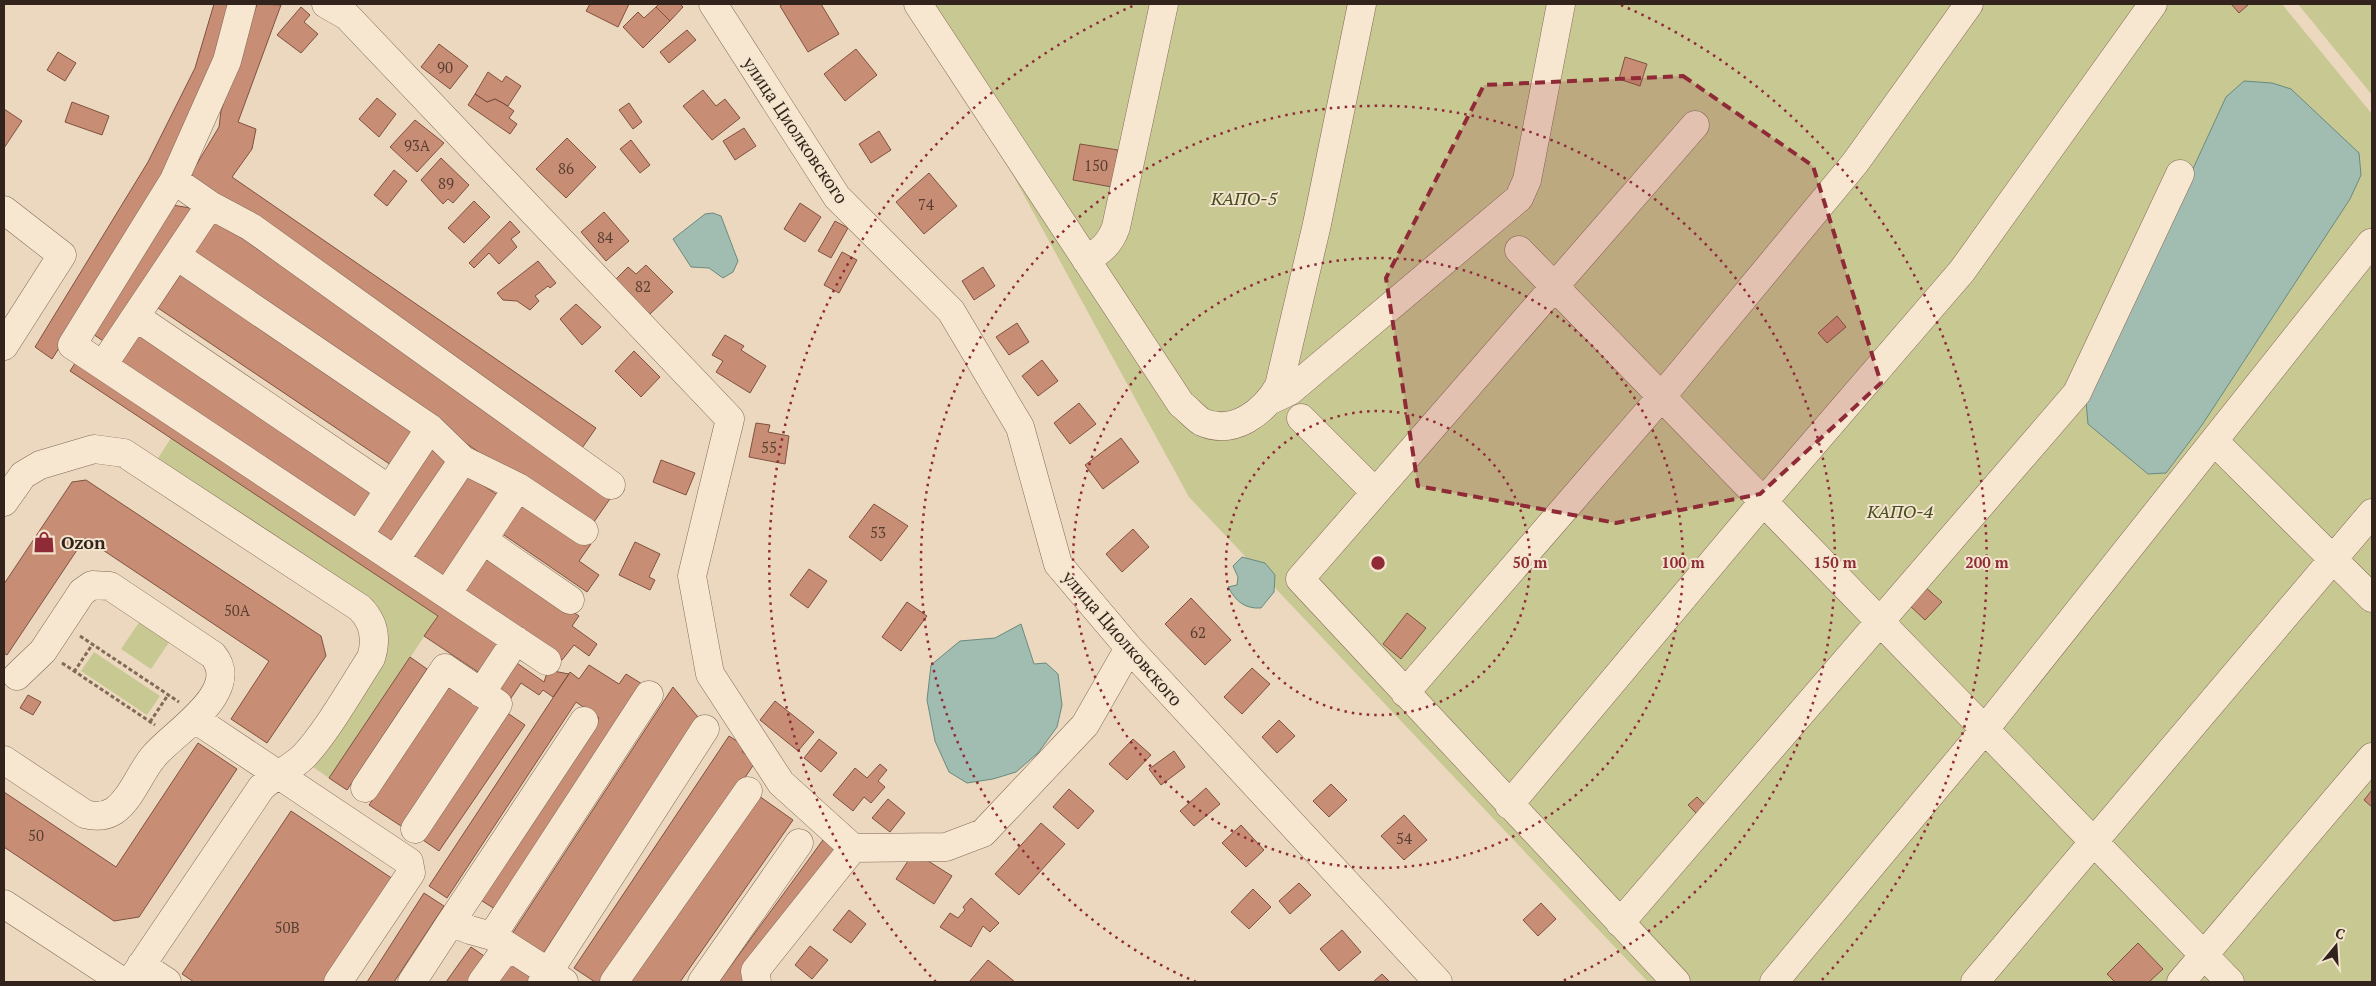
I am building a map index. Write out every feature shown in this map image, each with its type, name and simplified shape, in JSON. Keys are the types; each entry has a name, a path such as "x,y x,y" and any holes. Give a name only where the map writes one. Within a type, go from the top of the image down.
{"street":[{"path":"242,4 227,61 174,180 72,345 547,661"},
{"path":"326,4 347,16 730,419 692,576 710,674 782,783 853,848 946,847 983,833 1085,725 1129,648"},
{"name":"улица Циолковского","path":"713,4 837,197 950,311 1020,427 1058,564 1129,648 1438,982"},
{"path":"918,4 1182,404 1202,422 1223,427 1242,422 1258,413 1271,400 1279,386 1296,319 1362,4"},
{"path":"1086,260 1101,251 1112,240 1116,227 1164,4"},
{"path":"1271,400 1290,391 1518,198 1527,180 1561,4"},
{"path":"1405,693 1662,396 1855,163 1969,4"},
{"path":"1509,805 1764,501 1962,270 2154,4"},
{"path":"1676,982 1300,579 1374,491 1694,125"},
{"path":"1620,923 2077,393 2180,174"},
{"path":"174,180 210,205 251,227 611,484"},
{"path":"103,365 210,205"},
{"path":"4,210 62,255 12,310 4,346"},
{"path":"1774,982 1985,729 2371,243"},
{"path":"1519,250 1556,285 2230,982"},
{"path":"177,256 430,428 462,460 518,487 584,531"},
{"path":"136,317 389,489"},
{"path":"1301,418 1374,491"},
{"path":"359,535 430,428"},
{"path":"2214,441 2372,598"},
{"path":"4,502 24,475 40,465 94,449 124,453 360,608 373,629 374,648 371,658 310,749 295,764 266,783 255,796 132,977"},
{"path":"395,560 462,460"},
{"path":"447,594 518,487"},
{"path":"1975,982 2372,513"},
{"path":"483,540 570,600"},
{"path":"4,760 84,814 102,816 115,810 122,803 152,757 197,717 220,684 222,676 220,663 214,655 110,586 101,585 87,588 43,650 8,677"},
{"path":"481,693 516,640"},
{"path":"365,788 445,668 498,704 415,829"},
{"path":"482,982 500,941 649,695"},
{"path":"197,717 406,859 410,865 410,873 338,982"},
{"path":"412,982 584,722"},
{"path":"451,922 500,941 551,979 705,729"},
{"path":"2181,982 2372,757"},
{"path":"614,982 748,792"},
{"path":"702,982 800,843"},
{"path":"757,982 755,971 853,848"},
{"path":"4,904 132,977 167,982"}],"path":[{"path":"61,623 168,695 197,717"},
{"path":"74,672 92,644"},
{"path":"43,650 173,737"},
{"path":"150,722 168,695"}],"highlighted area":[{"path":"1683,76 1813,166 1881,383 1760,494 1616,523 1418,486 1386,278 1484,85"}],"green space":[{"name":"КАПО-4","path":"909,4 2282,4 2372,114 2372,982 1648,982 1189,497 961,80"},
{"path":"2298,4 2372,4 2372,95"},
{"path":"171,438 438,616 329,778 310,765 386,649 388,629 385,621 379,612 155,463"},
{"path":"140,621 170,641 151,669 121,649"},
{"path":"94,652 160,696 147,715 81,671"}],"shaded area":[{"path":"2244,81 2272,83 2291,89 2359,153 2361,175 2350,199 2202,425 2166,473 2148,474 2088,424 2086,401 2226,97"},
{"path":"713,213 721,216 738,261 733,272 723,278 709,268 691,267 673,239 705,214"},
{"path":"1242,557 1265,563 1275,575 1274,592 1261,608 1250,607 1241,603 1228,587 1237,585 1238,577 1233,566"},
{"path":"1021,624 1034,664 1046,663 1058,674 1062,705 1057,727 1038,753 1016,772 993,779 967,783 949,772 935,741 927,700 931,665 960,641 995,638"}],"building":[{"path":"214,4 238,4 171,174 52,359 35,347 148,162 195,68"},
{"path":"257,4 281,5 238,122 256,129 252,149 232,177 596,428 582,448 189,177 219,127 221,111"},
{"path":"590,4 629,4 618,27 586,11"},
{"path":"659,4 680,4 683,7 670,21 656,7"},
{"path":"783,4 821,4 839,34 808,52 780,6"},
{"path":"2231,4 2249,4 2239,13"},
{"path":"301,7 310,15 304,22 318,34 301,53 277,35"},
{"path":"656,7 670,21 643,48 623,27 638,12 644,18"},
{"path":"687,30 696,40 669,63 660,52"},
{"path":"439,44 468,66 450,89 421,67"},
{"path":"856,49 877,75 845,101 824,74"},
{"path":"58,52 76,63 65,81 47,70"},
{"path":"1625,57 1647,64 1640,86 1619,79"},
{"path":"488,72 502,82 506,76 521,86 508,106 495,99 487,102 475,94"},
{"path":"703,90 716,106 725,99 740,118 712,140 683,106"},
{"path":"475,94 487,102 495,99 514,111 509,118 517,124 510,134 468,105"},
{"path":"377,98 396,114 379,137 359,119"},
{"path":"72,102 109,116 102,135 65,122"},
{"path":"629,103 642,122 633,129 619,110"},
{"path":"4,109 22,121 4,148"},
{"path":"415,120 444,143 417,172 390,147"},
{"path":"744,128 756,146 735,160 723,141"},
{"path":"879,131 891,150 871,163 859,144"},
{"path":"567,138 596,167 566,198 536,169"},
{"path":"631,140 650,165 640,173 620,149"},
{"path":"1080,144 1118,150 1112,187 1073,180"},
{"path":"441,158 469,185 453,203 448,199 443,204 421,180"},
{"path":"394,170 407,181 387,206 374,195"},
{"path":"929,173 957,206 924,234 896,202"},
{"path":"474,201 490,217 464,243 448,228"},
{"path":"800,203 821,217 805,242 784,229"},
{"path":"172,205 197,209 106,343 90,332"},
{"path":"604,212 629,241 606,261 581,232"},
{"path":"216,220 612,496 589,529 193,253"},
{"path":"510,221 520,232 511,239 517,247 499,264 489,253 474,268 469,263"},
{"path":"835,221 848,228 831,258 818,251"},
{"path":"842,252 857,260 839,293 824,285"},
{"path":"538,261 556,283 550,288 548,286 535,296 539,301 530,310 517,301 503,300 497,293"},
{"path":"646,265 673,292 649,315 614,281 628,267 636,274"},
{"path":"983,267 995,286 974,300 962,281"},
{"path":"181,274 414,431 391,465 158,308"},
{"path":"576,304 601,327 582,345 560,319"},
{"path":"1837,316 1846,327 1827,343 1818,333"},
{"path":"1017,323 1029,342 1009,355 996,337"},
{"path":"140,331 377,489 355,522 118,364"},
{"path":"725,335 744,346 741,350 766,366 750,393 716,372 723,361 712,355"},
{"path":"634,351 660,377 641,397 615,371"},
{"path":"81,354 513,641 487,678 424,636 438,616 70,371"},
{"path":"1042,360 1058,381 1038,396 1022,376"},
{"path":"1079,403 1096,424 1070,444 1054,423"},
{"path":"756,423 770,425 768,432 789,436 785,464 749,457"},
{"path":"1121,438 1139,462 1103,489 1085,465"},
{"path":"430,448 449,461 389,547 370,533"},
{"path":"661,460 695,473 686,495 653,482"},
{"path":"467,475 501,497 444,582 410,559"},
{"path":"86,480 321,636 326,656 267,743 231,719 269,661 85,538 7,655 4,653 4,584 72,482"},
{"path":"525,499 591,544 579,561 599,575 587,592 501,533"},
{"path":"874,504 908,526 881,561 849,537"},
{"path":"1133,529 1149,547 1122,572 1106,554"},
{"path":"635,542 660,554 649,577 655,580 650,590 619,575"},
{"path":"488,553 579,616 572,626 597,644 589,656 574,645 562,660 461,592"},
{"path":"809,569 827,581 808,608 790,595"},
{"path":"1923,585 1942,602 1925,620 1907,603"},
{"path":"1191,598 1231,640 1205,665 1165,624"},
{"path":"907,602 927,616 901,651 882,637"},
{"path":"1407,613 1426,628 1401,659 1383,644"},
{"path":"410,657 427,669 347,790 329,778"},
{"path":"511,659 544,682 548,670 569,674 553,697 543,690 539,695 521,683 507,704 489,692"},
{"path":"589,665 619,684 626,674 642,684 495,909 479,899 599,718 576,702 447,898 429,886 570,672 579,679"},
{"path":"1252,668 1270,684 1242,714 1224,697"},
{"path":"452,682 486,704 404,828 369,805"},
{"path":"673,687 698,717 539,960 508,940"},
{"path":"28,695 41,702 33,715 20,708"},
{"path":"775,701 814,732 798,751 760,720"},
{"path":"506,712 525,725 439,851 420,838"},
{"path":"1279,720 1295,736 1277,753 1262,737"},
{"path":"729,736 746,747 742,752 756,761 608,982 595,982 574,968"},
{"path":"819,739 837,753 821,772 804,758"},
{"path":"1133,739 1151,755 1127,780 1109,764"},
{"path":"198,743 237,769 139,917 114,921 4,847 4,792 116,867"},
{"path":"1174,751 1185,767 1161,785 1149,769"},
{"path":"880,764 887,770 878,781 885,787 871,803 864,797 853,811 833,795 855,768 867,778"},
{"path":"1331,784 1347,800 1329,817 1313,801"},
{"path":"1206,788 1220,804 1194,826 1180,811"},
{"path":"1069,789 1094,811 1078,829 1053,807"},
{"path":"2372,790 2372,807 2364,800"},
{"path":"759,796 793,820 680,982 628,982"},
{"path":"1697,797 1709,809 1700,817 1688,805"},
{"path":"888,799 905,813 890,832 872,818"},
{"path":"291,811 393,879 324,982 194,982 182,974"},
{"path":"1404,815 1427,840 1404,860 1381,836"},
{"path":"1041,823 1065,844 1019,895 995,874"},
{"path":"1241,825 1264,850 1246,867 1222,843"},
{"path":"828,833 844,844 743,982 719,982"},
{"path":"914,852 952,876 934,904 896,879"},
{"path":"1299,883 1311,895 1290,914 1279,901"},
{"path":"1253,889 1271,907 1249,929 1231,912"},
{"path":"424,893 444,906 394,982 367,982"},
{"path":"971,898 999,923 990,932 983,926 971,947 940,927 950,913 958,918 965,910 963,907"},
{"path":"1541,903 1556,919 1538,936 1523,920"},
{"path":"849,910 866,924 851,943 833,930"},
{"path":"1342,930 1361,952 1339,971 1320,949"},
{"path":"2138,943 2163,969 2149,982 2115,982 2107,974"},
{"path":"810,946 828,960 812,979 795,965"},
{"path":"471,947 490,960 473,982 446,982"},
{"path":"511,959 537,978 535,982 494,982"},
{"path":"988,960 1015,982 969,982"},
{"path":"1382,974 1390,982 1373,982"}],"place":[{"name":"Ozon","path":"44,542"}],"park label":[{"name":"КАПО-5","path":"1244,198"}]}
